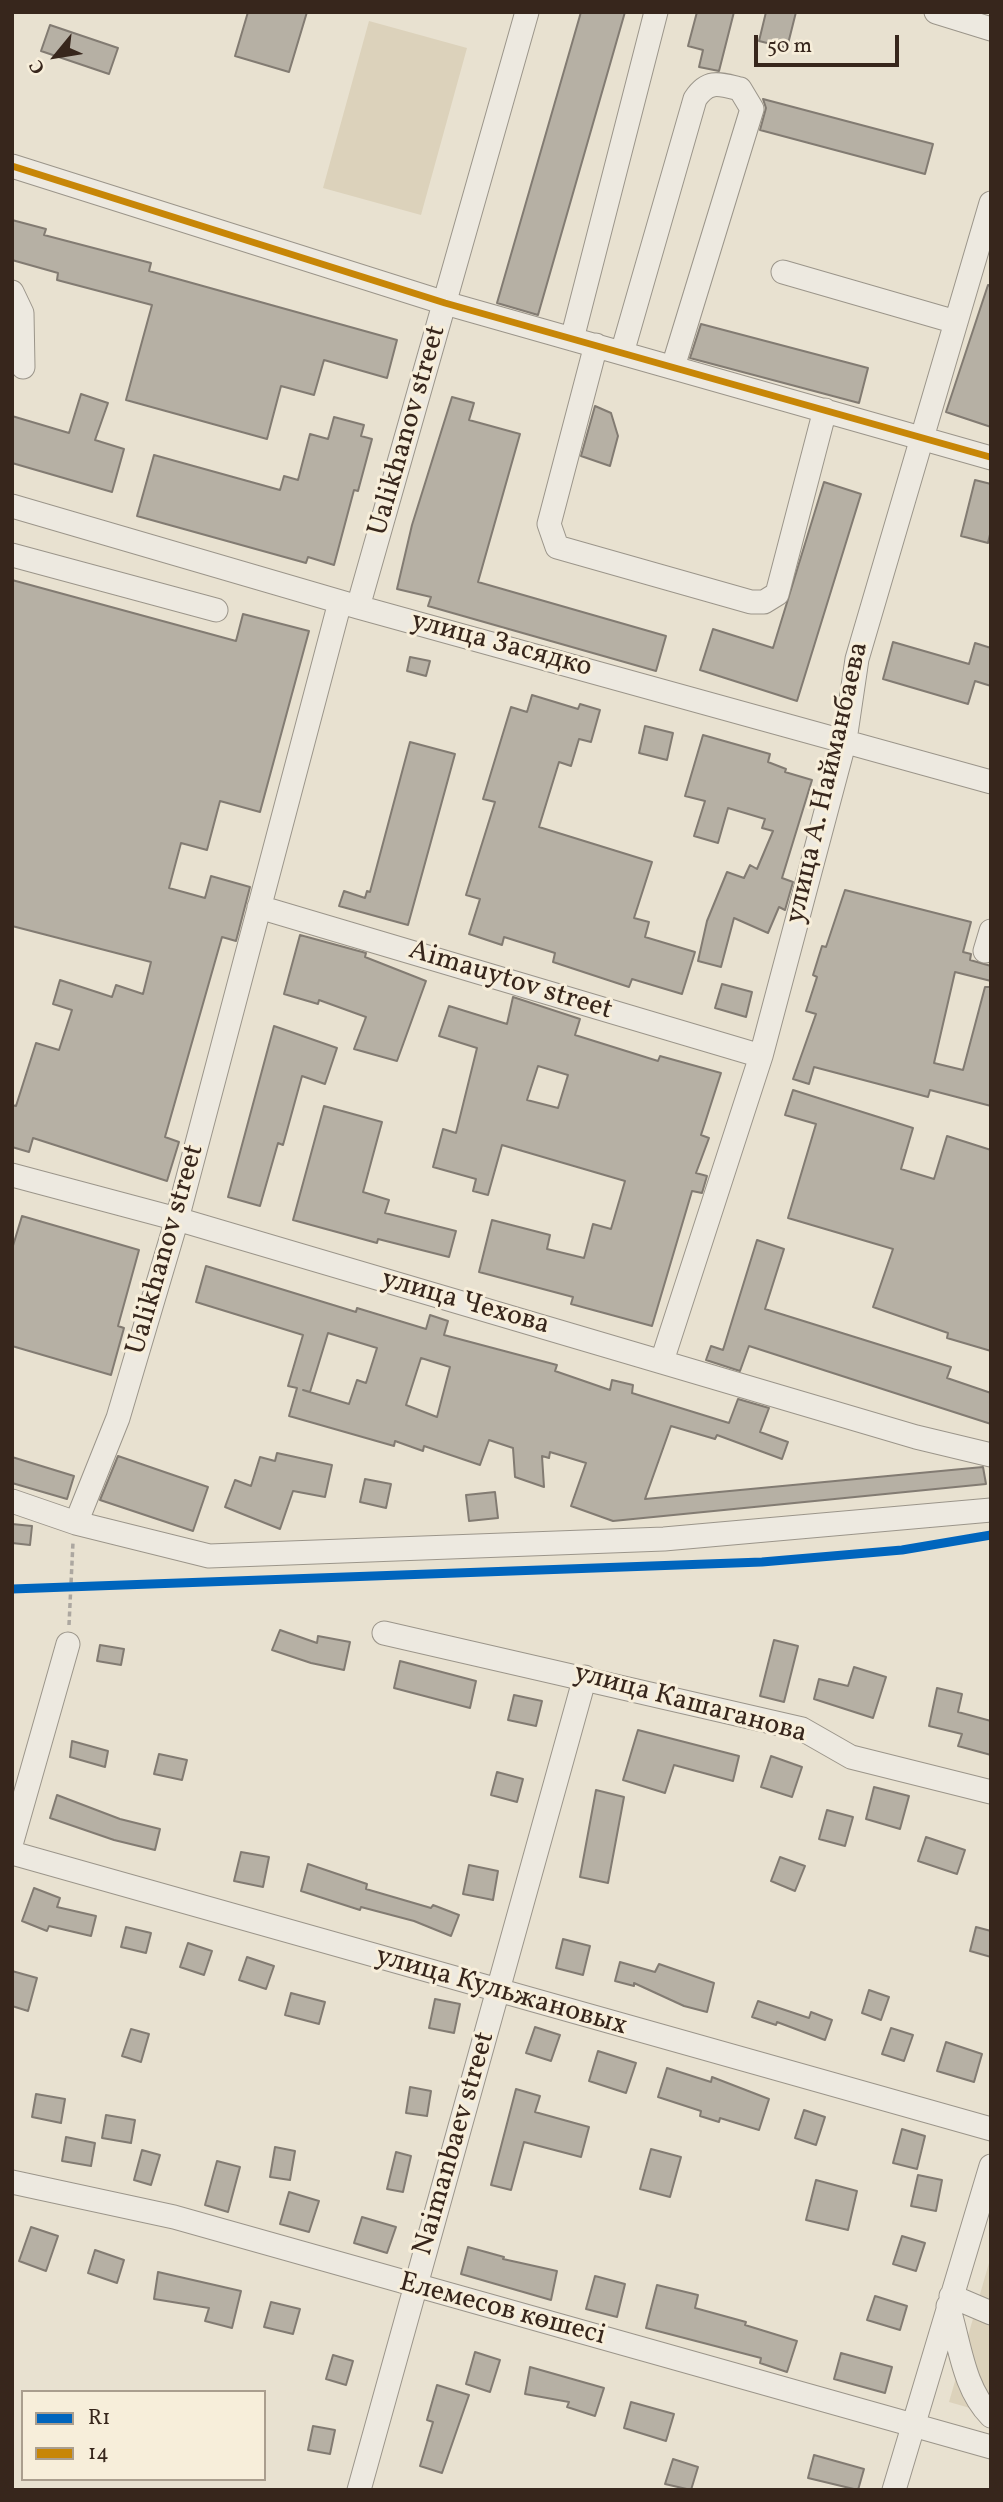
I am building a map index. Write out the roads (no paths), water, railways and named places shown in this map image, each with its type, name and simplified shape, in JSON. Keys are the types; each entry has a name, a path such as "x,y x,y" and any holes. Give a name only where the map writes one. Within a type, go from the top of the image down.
{"street":[{"name":"Ualikhanov street","path":"76,1523 118,1418 177,1219 259,907 349,604 445,303 527,12"},
{"path":"572,339 656,12"},
{"path":"936,12 991,29"},
{"path":"622,353 695,99 702,88 716,82 740,89 752,109 674,367"},
{"path":"12,166 445,303 991,458"},
{"name":"улица А. Найманбаева","path":"662,1361 761,1056 845,740 857,659 991,203"},
{"path":"783,272 956,322"},
{"path":"12,292 22,313 23,367"},
{"path":"596,345 549,524 557,547 751,602 764,602 777,594 825,410"},
{"name":"улица Засядко","path":"12,506 349,604 991,782"},
{"path":"12,555 216,610"},
{"name":"Aimauytov street","path":"259,907 761,1056"},
{"name":"улица Чехова","path":"12,1175 177,1219 916,1437 991,1455"},
{"path":"12,1501 76,1523 209,1556 664,1539 991,1510"},
{"name":"улица Кашаганова","path":"384,1633 585,1677 802,1729 850,1757 991,1792"},
{"path":"12,1841 68,1644"},
{"name":"Naimanbaev street","path":"359,2490 585,1677"},
{"name":"улица Кульжановых","path":"12,1853 991,2129"},
{"path":"894,2490 991,2166"},
{"name":"Елемесов көшесі","path":"12,2182 174,2217 991,2446"},
{"path":"950,2301 991,2313"},
{"path":"950,2301 969,2387 976,2401 991,2416"}]}
